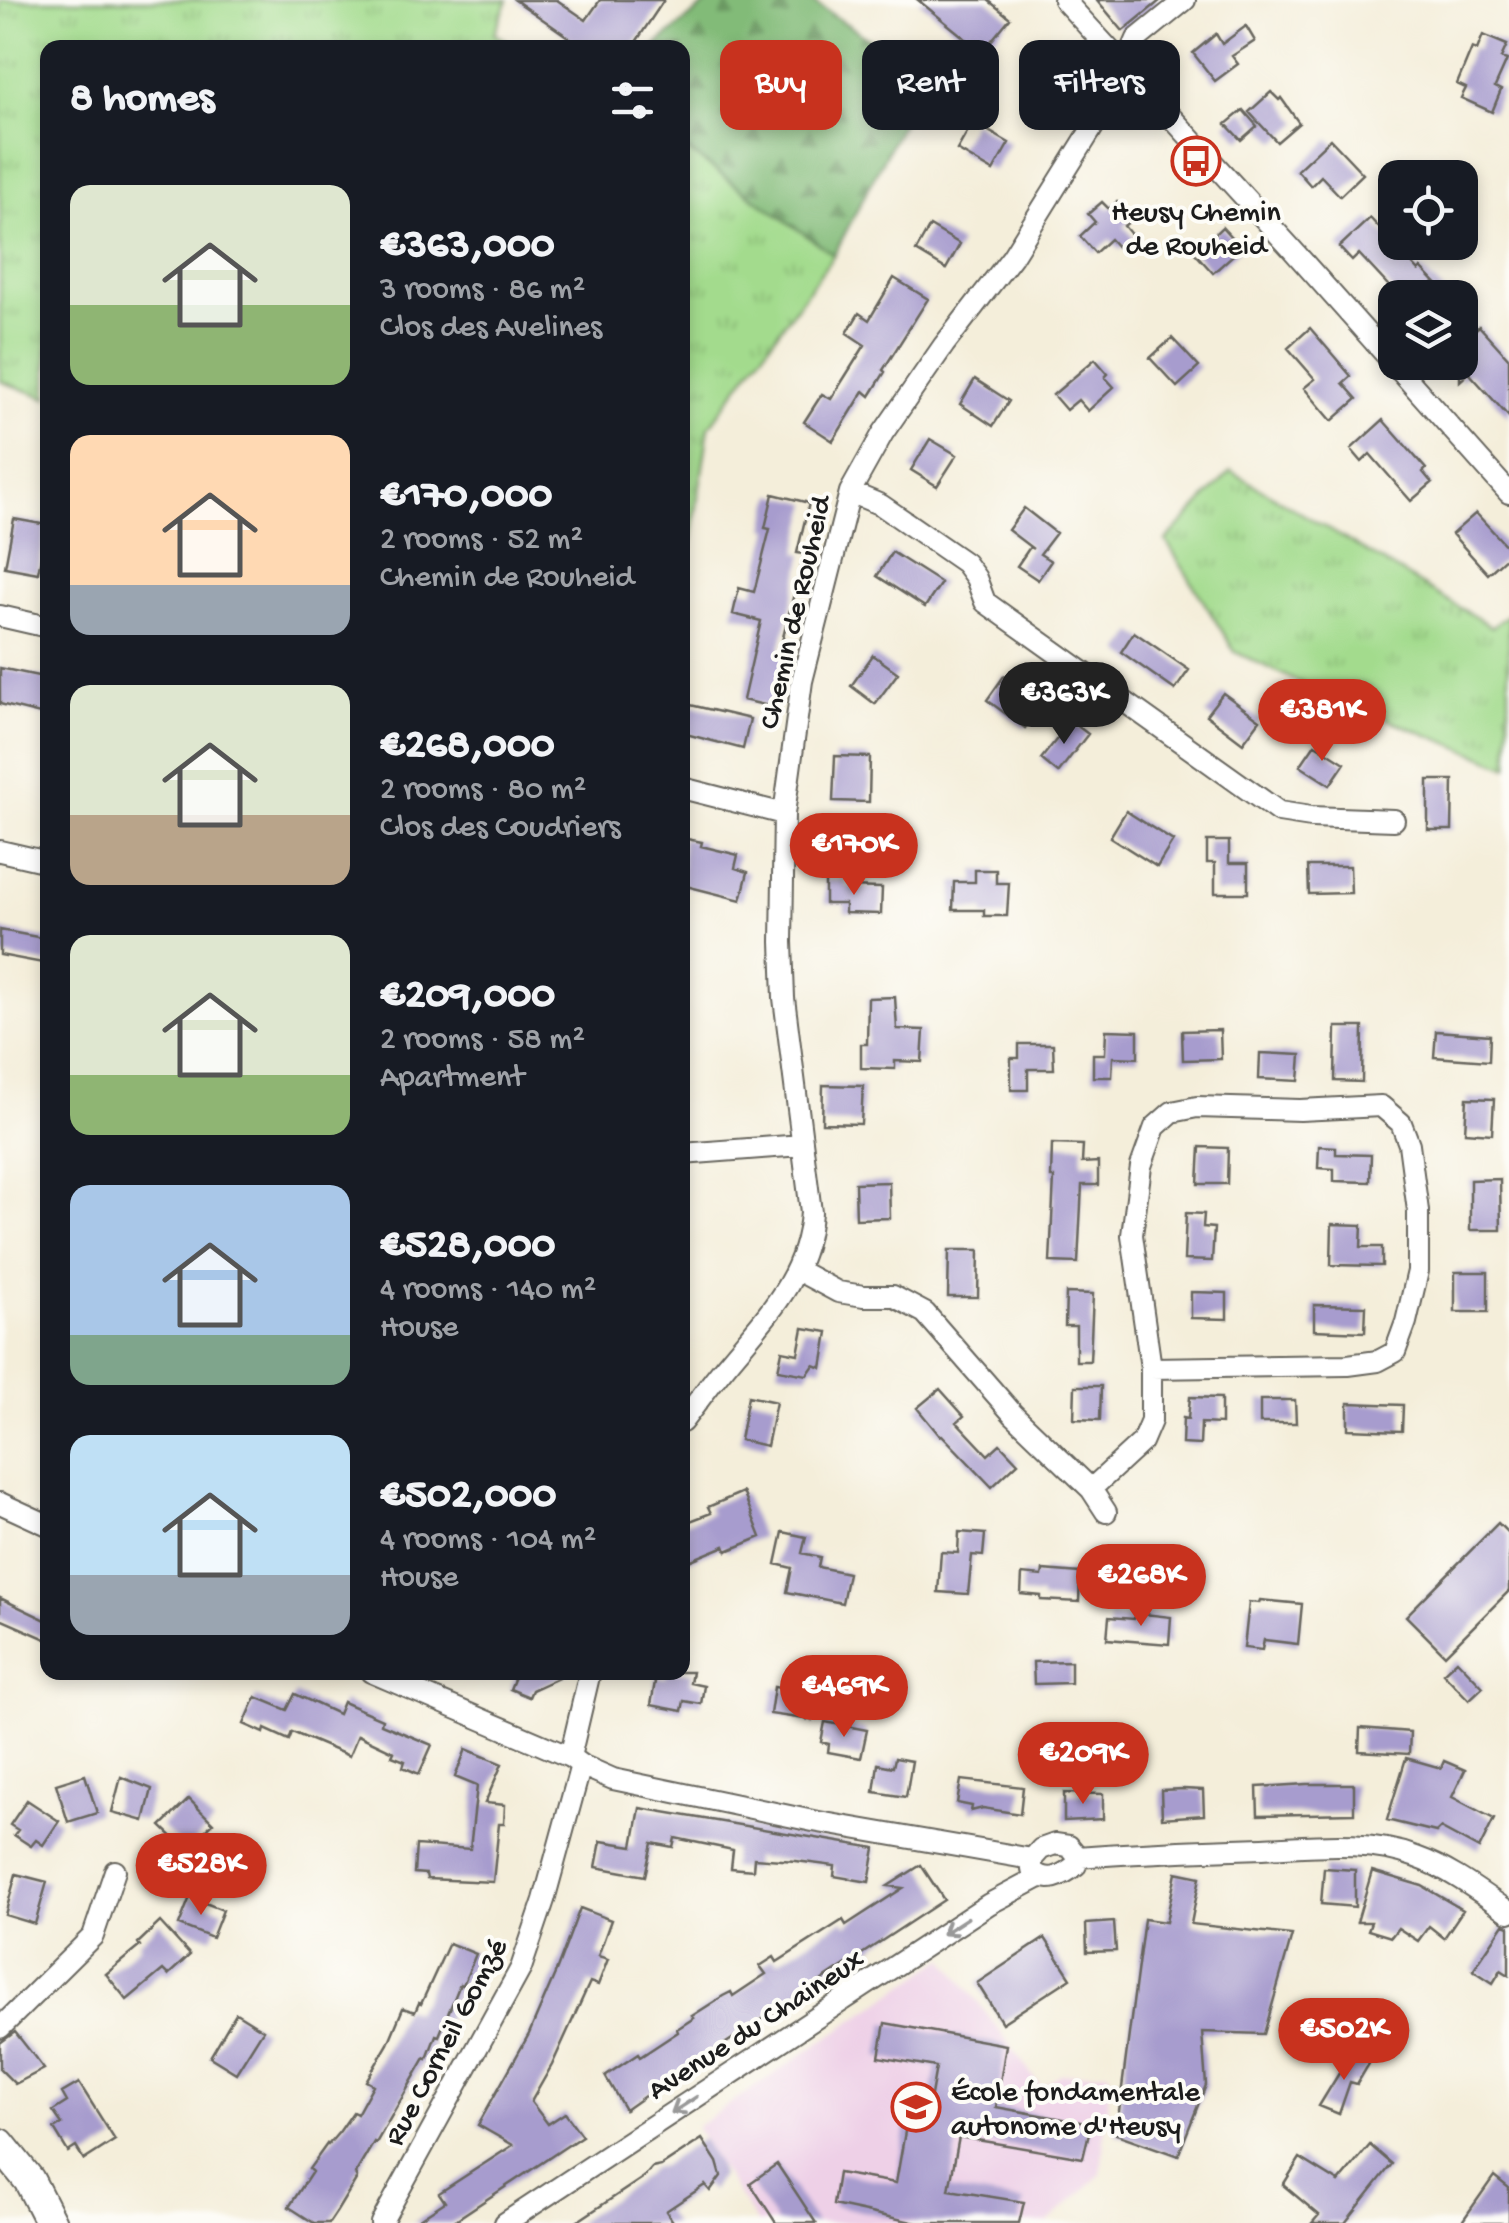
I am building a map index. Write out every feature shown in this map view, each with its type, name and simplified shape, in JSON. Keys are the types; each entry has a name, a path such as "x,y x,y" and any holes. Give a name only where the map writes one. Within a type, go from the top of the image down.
{"street":[{"path":"1064,0 1102,40"},
{"name":"Chemin de Rouheid","path":"1137,40 1185,0"},
{"path":"1180,125 1509,493"},
{"name":"Chemin de Rouheid","path":"690,1412 777,1302 797,1270 809,1238 811,1212 784,998 784,814 802,681 850,492 883,433 1012,258 1091,130"},
{"path":"850,492 881,505 965,563 976,578 984,602 1279,812 1394,820"},
{"path":"0,616 40,625"},
{"path":"690,790 784,814"},
{"path":"0,851 40,860"},
{"path":"1092,1489 1142,1442 1151,1421 1151,1368 1132,1236 1141,1166 1155,1126 1172,1112 1198,1107 1300,1110 1382,1106 1401,1123 1418,1211 1418,1271 1394,1352 1378,1362 1348,1365 1151,1368"},
{"path":"690,1153 802,1145"},
{"path":"797,1270 838,1292 893,1296 926,1313 1014,1414 1092,1489 1106,1512"},
{"path":"0,1503 40,1522"},
{"path":"389,1680 612,1779 1036,1868 1041,1849 1054,1844 1069,1846 1078,1857 1326,1846 1382,1848 1417,1857 1449,1872 1509,1912"},
{"path":"575,1761 589,1680"},
{"name":"Rue Corneil Gomzé","path":"382,2223 521,1968 544,1900 575,1761"},
{"name":"Avenue du Chaineux","path":"505,2223 989,1904 1036,1868"},
{"path":"0,2028 93,1936 116,1871"},
{"path":"0,2144 30,2180 51,2223"}],"shaded area":[{"name":"École fondamentale autonome d'Heusy","path":"945,1958 1041,2087 1061,2074 1110,2072 1101,2174 1047,2223 757,2223 696,2127"}],"green space":[{"path":"0,0 508,0 494,34 506,40 40,40 40,395 0,381"},
{"path":"711,0 810,0 871,40 862,40 862,130 898,130 834,255 690,152 690,40 662,40"},
{"path":"690,152 834,255 709,427 690,550"},
{"path":"1231,471 1492,627 1509,614 1509,767 1326,695 1235,652 1166,541"}],"building":[{"path":"515,0 557,0 586,20 600,0 664,0 637,40 572,40"},
{"path":"918,0 988,0 1010,18 992,40 967,40"},
{"path":"1097,0 1161,0 1123,31"},
{"path":"1246,26 1255,41 1232,56 1238,64 1215,81 1193,53 1216,34 1222,44"},
{"path":"1483,35 1507,45 1501,58 1507,60 1495,87 1501,90 1492,112 1461,98 1466,88 1457,84 1472,48 1477,50"},
{"path":"1271,92 1281,98 1299,123 1277,142 1249,112"},
{"path":"1243,110 1257,126 1241,140 1226,124"},
{"path":"968,130 987,130 1009,143 993,171 957,150"},
{"path":"1330,139 1363,174 1340,196 1321,176 1311,186 1297,170"},
{"path":"1102,202 1109,209 1117,202 1132,219 1124,226 1134,238 1120,250 1110,239 1095,253 1080,236 1095,222 1088,214"},
{"path":"1370,218 1378,227 1378,260 1409,260 1433,280 1383,280 1359,254 1352,261 1339,247"},
{"path":"930,226 960,244 946,269 916,251"},
{"path":"1222,227 1241,248 1213,273 1195,253"},
{"path":"894,278 928,299 870,396 864,391 833,441 804,422 822,394 831,399 865,345 847,333 859,313 869,320"},
{"path":"1478,327 1509,359 1509,417 1475,380"},
{"path":"1310,328 1351,376 1343,383 1357,399 1332,421 1304,388 1315,379 1288,348"},
{"path":"1172,338 1199,367 1177,387 1150,358"},
{"path":"1095,359 1114,387 1088,411 1078,400 1066,410 1053,395"},
{"path":"975,379 1009,401 993,426 960,404"},
{"path":"1383,420 1426,469 1423,472 1432,483 1411,501 1370,454 1362,462 1351,449"},
{"path":"930,439 957,455 937,486 911,470"},
{"path":"773,494 809,503 797,553 804,554 779,653 785,655 773,707 743,700 761,621 733,614 739,588 754,592 770,529 765,528"},
{"path":"1024,508 1056,533 1040,554 1051,561 1038,580 1017,566 1030,547 1033,549 1008,530"},
{"path":"1476,513 1509,549 1509,555 1488,574 1452,534"},
{"path":"14,519 40,524 38,573 5,567"},
{"path":"892,552 941,583 925,607 877,576"},
{"path":"1134,632 1189,670 1175,690 1121,652"},
{"path":"873,655 898,673 875,704 851,686"},
{"path":"0,668 40,676 40,714 0,704"},
{"path":"1004,676 1042,704 1025,728 987,700"},
{"path":"1223,693 1260,720 1243,743 1206,715"},
{"path":"690,705 750,719 743,749 690,735"},
{"path":"1071,721 1088,734 1058,773 1041,759"},
{"path":"1315,744 1345,763 1330,785 1300,766"},
{"path":"835,756 870,757 869,802 833,801"},
{"path":"1428,780 1453,780 1452,830 1428,830"},
{"path":"1126,811 1173,841 1157,867 1110,837"},
{"path":"690,840 738,855 735,868 748,872 741,900 690,887"},
{"path":"1207,841 1229,841 1229,863 1248,863 1248,893 1215,893 1215,863 1207,863"},
{"path":"1308,866 1350,866 1351,893 1309,894"},
{"path":"975,870 996,870 996,883 1009,883 1007,916 984,916 984,910 953,910 954,882 975,882"},
{"path":"825,880 846,880 846,887 882,888 881,914 845,913 845,904 825,904"},
{"path":"0,930 40,938 40,962 0,955"},
{"path":"895,997 897,1029 924,1030 922,1062 895,1061 895,1069 861,1068 861,1044 867,1044 868,998"},
{"path":"1336,1027 1363,1027 1362,1082 1335,1081"},
{"path":"1106,1030 1138,1031 1138,1058 1113,1057 1112,1077 1093,1077 1093,1054 1105,1054"},
{"path":"1220,1030 1221,1059 1183,1060 1182,1031"},
{"path":"1436,1031 1490,1035 1489,1061 1434,1057"},
{"path":"1019,1044 1053,1044 1054,1069 1028,1069 1028,1090 1011,1090 1011,1058 1019,1058"},
{"path":"1260,1053 1301,1055 1299,1081 1259,1079"},
{"path":"823,1085 863,1086 861,1124 822,1123"},
{"path":"1467,1098 1494,1099 1492,1134 1465,1132"},
{"path":"1052,1144 1083,1145 1082,1163 1098,1162 1098,1185 1082,1185 1078,1263 1050,1262"},
{"path":"1319,1146 1336,1147 1336,1154 1371,1155 1370,1182 1334,1181 1334,1169 1318,1168"},
{"path":"1200,1147 1228,1148 1227,1184 1198,1184"},
{"path":"1500,1179 1501,1230 1470,1230 1470,1180"},
{"path":"889,1182 890,1218 856,1219 855,1183"},
{"path":"1186,1213 1204,1214 1203,1227 1214,1228 1212,1261 1184,1260"},
{"path":"1332,1224 1362,1225 1361,1247 1382,1247 1382,1266 1331,1265"},
{"path":"949,1250 979,1250 978,1297 948,1297"},
{"path":"1455,1272 1488,1272 1488,1312 1455,1312"},
{"path":"1191,1292 1227,1293 1227,1319 1191,1318"},
{"path":"1066,1293 1093,1294 1090,1361 1076,1361 1076,1326 1065,1326"},
{"path":"1314,1305 1366,1306 1365,1332 1314,1330"},
{"path":"803,1328 828,1332 822,1368 814,1365 807,1375 778,1370 782,1351 798,1354"},
{"path":"1075,1386 1101,1386 1100,1420 1074,1419"},
{"path":"940,1389 964,1416 957,1422 988,1455 1000,1444 1018,1463 992,1487 917,1408"},
{"path":"748,1396 776,1402 767,1446 740,1440"},
{"path":"1190,1397 1221,1398 1221,1424 1201,1423 1200,1445 1182,1444 1183,1418 1188,1419"},
{"path":"1260,1400 1295,1400 1296,1423 1260,1423"},
{"path":"1348,1403 1403,1405 1402,1431 1348,1429"},
{"path":"743,1492 761,1537 690,1561 690,1521 711,1513 708,1507"},
{"path":"1498,1523 1509,1534 1509,1591 1445,1655 1406,1616"},
{"path":"783,1532 806,1537 802,1553 820,1557 818,1567 848,1573 842,1603 787,1592 792,1568 776,1564"},
{"path":"959,1532 985,1534 983,1556 972,1555 968,1594 938,1592 941,1552 958,1553"},
{"path":"1043,1570 1080,1573 1079,1602 1041,1600 1041,1596 1021,1594 1022,1574 1042,1576"},
{"path":"0,1598 40,1617 40,1636 0,1619"},
{"path":"1249,1602 1302,1604 1298,1644 1264,1640 1262,1650 1244,1648"},
{"path":"1135,1613 1171,1617 1169,1644 1107,1639 1109,1617 1134,1619"},
{"path":"1457,1660 1483,1687 1469,1700 1443,1673"},
{"path":"1071,1661 1071,1683 1034,1684 1033,1662"},
{"path":"692,1672 690,1683 704,1686 701,1704 684,1701 682,1711 651,1705 655,1680 690,1680"},
{"path":"514,1680 554,1680 532,1690 529,1697 510,1689"},
{"path":"774,1687 816,1693 812,1720 770,1714"},
{"path":"295,1694 338,1714 343,1702 382,1719 381,1724 432,1745 419,1774 403,1767 405,1761 392,1756 394,1752 358,1735 349,1756 292,1732 289,1740 244,1724 256,1697 287,1710"},
{"path":"825,1722 867,1730 861,1758 828,1752 829,1744 821,1742"},
{"path":"1360,1728 1410,1732 1409,1754 1359,1751"},
{"path":"466,1749 502,1764 485,1803 505,1805 504,1824 499,1824 493,1882 427,1879 426,1874 414,1873 416,1845 470,1849 477,1786 455,1777"},
{"path":"895,1758 912,1761 906,1797 874,1792 878,1764 893,1767"},
{"path":"1406,1758 1441,1768 1444,1761 1465,1770 1452,1797 1494,1819 1479,1849 1440,1828 1436,1832 1387,1820"},
{"path":"85,1775 97,1813 68,1822 56,1784"},
{"path":"121,1777 152,1789 144,1821 112,1812"},
{"path":"961,1780 1023,1787 1020,1814 983,1808 971,1811 972,1806 957,1803"},
{"path":"1354,1784 1354,1813 1258,1815 1257,1787"},
{"path":"1161,1790 1203,1790 1204,1815 1162,1818"},
{"path":"1064,1793 1103,1794 1103,1819 1064,1821"},
{"path":"189,1799 213,1823 186,1850 161,1826"},
{"path":"27,1800 59,1821 43,1845 36,1840 31,1846 14,1835 18,1830 10,1825"},
{"path":"640,1808 875,1848 869,1882 834,1876 835,1866 796,1861 754,1858 753,1870 731,1868 733,1850 675,1838 673,1847 652,1843 645,1876 596,1867 601,1841 633,1846"},
{"path":"225,1850 230,1884 192,1889 187,1855"},
{"path":"921,1865 944,1900 625,2110 605,2076 678,2032 692,2016 723,1996 731,1992 733,1996 766,1974 760,1966 774,1957 777,1962 843,1920 846,1925 903,1888 888,1886"},
{"path":"1324,1868 1355,1870 1355,1907 1321,1904"},
{"path":"1372,1871 1422,1886 1463,1910 1444,1938 1429,1926 1418,1941 1398,1928 1391,1937 1368,1930 1371,1922 1357,1922"},
{"path":"1176,1872 1200,1877 1191,1924 1292,1935 1264,2034 1202,2032 1206,2085 1178,2156 1116,2134 1144,1919 1166,1922"},
{"path":"16,1874 47,1882 35,1924 5,1915"},
{"path":"190,1897 223,1910 212,1938 179,1925"},
{"path":"580,1908 611,1920 598,1956 608,1959 598,1985 590,1982 531,2102 548,2124 565,2113 582,2136 451,2223 413,2223 445,2202 439,2193 513,2145 478,2125 529,2034"},
{"path":"160,1922 190,1955 168,1975 163,1970 127,2000 106,1974 140,1946 138,1943"},
{"path":"1114,1922 1116,1951 1087,1952 1086,1924"},
{"path":"1504,1924 1509,1926 1509,1975 1501,1970 1493,1983 1473,1970"},
{"path":"1045,1938 1071,1978 1002,2023 977,1983"},
{"path":"449,1943 476,1954 439,2036 436,2035 427,2059 329,2223 314,2223 289,2207 327,2144 353,2112 357,2114 373,2085 366,2081 403,2008 415,2012 421,2004"},
{"path":"236,2013 263,2030 236,2073 210,2057"},
{"path":"885,2023 1006,2045 996,2107 1091,2124 1083,2158 959,2137 949,2190 1024,2202 1019,2223 917,2223 833,2205 838,2173 896,2183 907,2120 926,2123 936,2067 879,2057"},
{"path":"15,2032 44,2069 15,2084 0,2069 0,2043"},
{"path":"1352,2052 1370,2062 1357,2084 1350,2082 1339,2114 1319,2106"},
{"path":"79,2083 115,2140 84,2160 76,2147 68,2152 54,2129 62,2124 53,2111 67,2102 62,2093"},
{"path":"702,2139 721,2176 710,2191 705,2185 666,2211 674,2223 575,2223 652,2168"},
{"path":"1370,2145 1392,2164 1345,2223 1312,2223 1319,2215 1283,2185 1300,2158 1339,2182"},
{"path":"777,2164 816,2223 776,2223 750,2183"},
{"path":"1494,2176 1509,2188 1509,2223 1461,2223"}],"place":[{"name":"Heusy Chemin de Rouheid","path":"1196,161"},
{"name":"École fondamentale autonome d'Heusy","path":"916,2107"}]}
